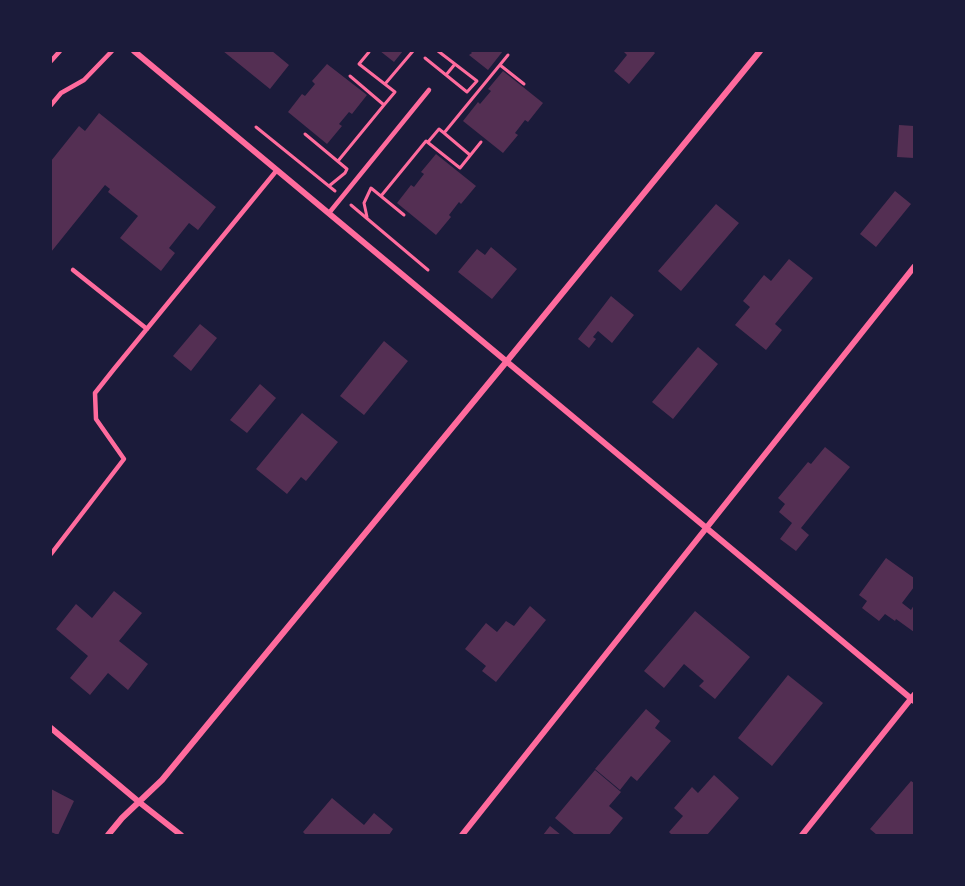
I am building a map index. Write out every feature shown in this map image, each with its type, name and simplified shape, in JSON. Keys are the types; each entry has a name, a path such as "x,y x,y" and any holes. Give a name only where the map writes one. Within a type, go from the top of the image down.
{"street":[{"path":"134,51 913,698 802,835"},
{"path":"108,835 122,818 162,780 760,51"},
{"path":"462,835 914,267"},
{"path":"51,728 181,835"}],"lane":[{"path":"51,61 60,51"},
{"path":"51,105 61,93 84,80 112,51"},
{"path":"329,213 429,90"},
{"path":"51,554 124,459 96,419 95,393 278,170"},
{"path":"73,270 147,329"}],"path":[{"path":"385,84 412,51"},
{"path":"425,58 467,92 477,81 438,51"},
{"path":"338,161 395,93 359,64 369,52"},
{"path":"444,133 508,55"},
{"path":"446,75 455,64"},
{"path":"500,65 524,84"},
{"path":"350,76 384,105"},
{"path":"381,196 426,141 428,142 439,129 470,154"},
{"path":"305,134 347,169 329,186"},
{"path":"428,142 460,168 480,142"},
{"path":"367,219 364,203 371,188 404,215"}],"building":[{"path":"223,51 272,51 289,65 270,89"},
{"path":"380,51 403,51 394,62"},
{"path":"470,51 503,51 488,70 469,55 472,53"},
{"path":"623,51 653,51 655,53 629,84 614,71 627,55"},
{"path":"327,64 367,95 352,114 349,112 339,124 342,126 327,144 288,112 302,94 305,96 315,84 312,81"},
{"path":"503,71 543,103 528,122 525,120 515,133 518,135 503,153 463,121 478,102 480,104 491,91 488,89"},
{"path":"99,113 216,207 198,230 189,223 169,248 175,253 161,271 120,238 138,216 108,192 110,189 105,185 51,252 51,161 79,126 85,131"},
{"path":"899,125 914,126 914,158 897,157"},
{"path":"436,154 476,186 461,204 459,202 449,215 451,217 436,235 397,203 411,185 414,187 424,174 421,172"},
{"path":"895,191 911,204 876,247 860,234"},
{"path":"716,204 739,223 681,291 658,271"},
{"path":"491,247 517,269 492,299 458,272 477,249 485,255"},
{"path":"789,259 813,278 775,324 782,330 766,350 735,325 750,307 743,301 764,275 771,281"},
{"path":"611,296 634,315 612,343 598,331 593,337 596,339 589,348 578,339"},
{"path":"200,324 217,338 191,371 173,356"},
{"path":"384,341 408,361 364,415 340,396"},
{"path":"698,347 718,364 673,419 652,402"},
{"path":"260,384 276,398 247,433 230,420"},
{"path":"302,413 338,442 306,481 301,477 287,494 256,469"},
{"path":"825,447 850,467 801,528 809,535 796,551 780,539 792,523 779,512 785,504 778,498 808,462 811,464"},
{"path":"886,558 914,578 914,587 902,603 911,610 914,605 914,632 885,614 879,621 862,608 867,601 859,595"},
{"path":"114,591 142,613 119,641 148,664 128,690 108,673 90,695 70,678 88,656 56,629 76,604 92,618"},
{"path":"530,606 546,620 496,682 482,671 486,666 465,649 486,623 497,632 506,621 514,626"},
{"path":"695,611 750,657 715,699 699,686 704,681 684,664 664,688 644,671"},
{"path":"788,675 823,703 772,766 738,738"},
{"path":"646,709 660,721 655,728 671,741 637,781 631,776 620,790 595,769"},
{"path":"595,770 621,792 609,806 623,818 609,835 575,835 555,818"},
{"path":"714,775 739,798 707,835 672,835 669,832 683,816 674,808 692,787 698,793"},
{"path":"911,781 914,783 914,835 877,835 870,829"},
{"path":"51,789 74,801 58,835 51,832"},
{"path":"332,798 364,825 374,813 393,829 389,835 306,835 303,832"},
{"path":"550,826 561,835 543,835"}]}
